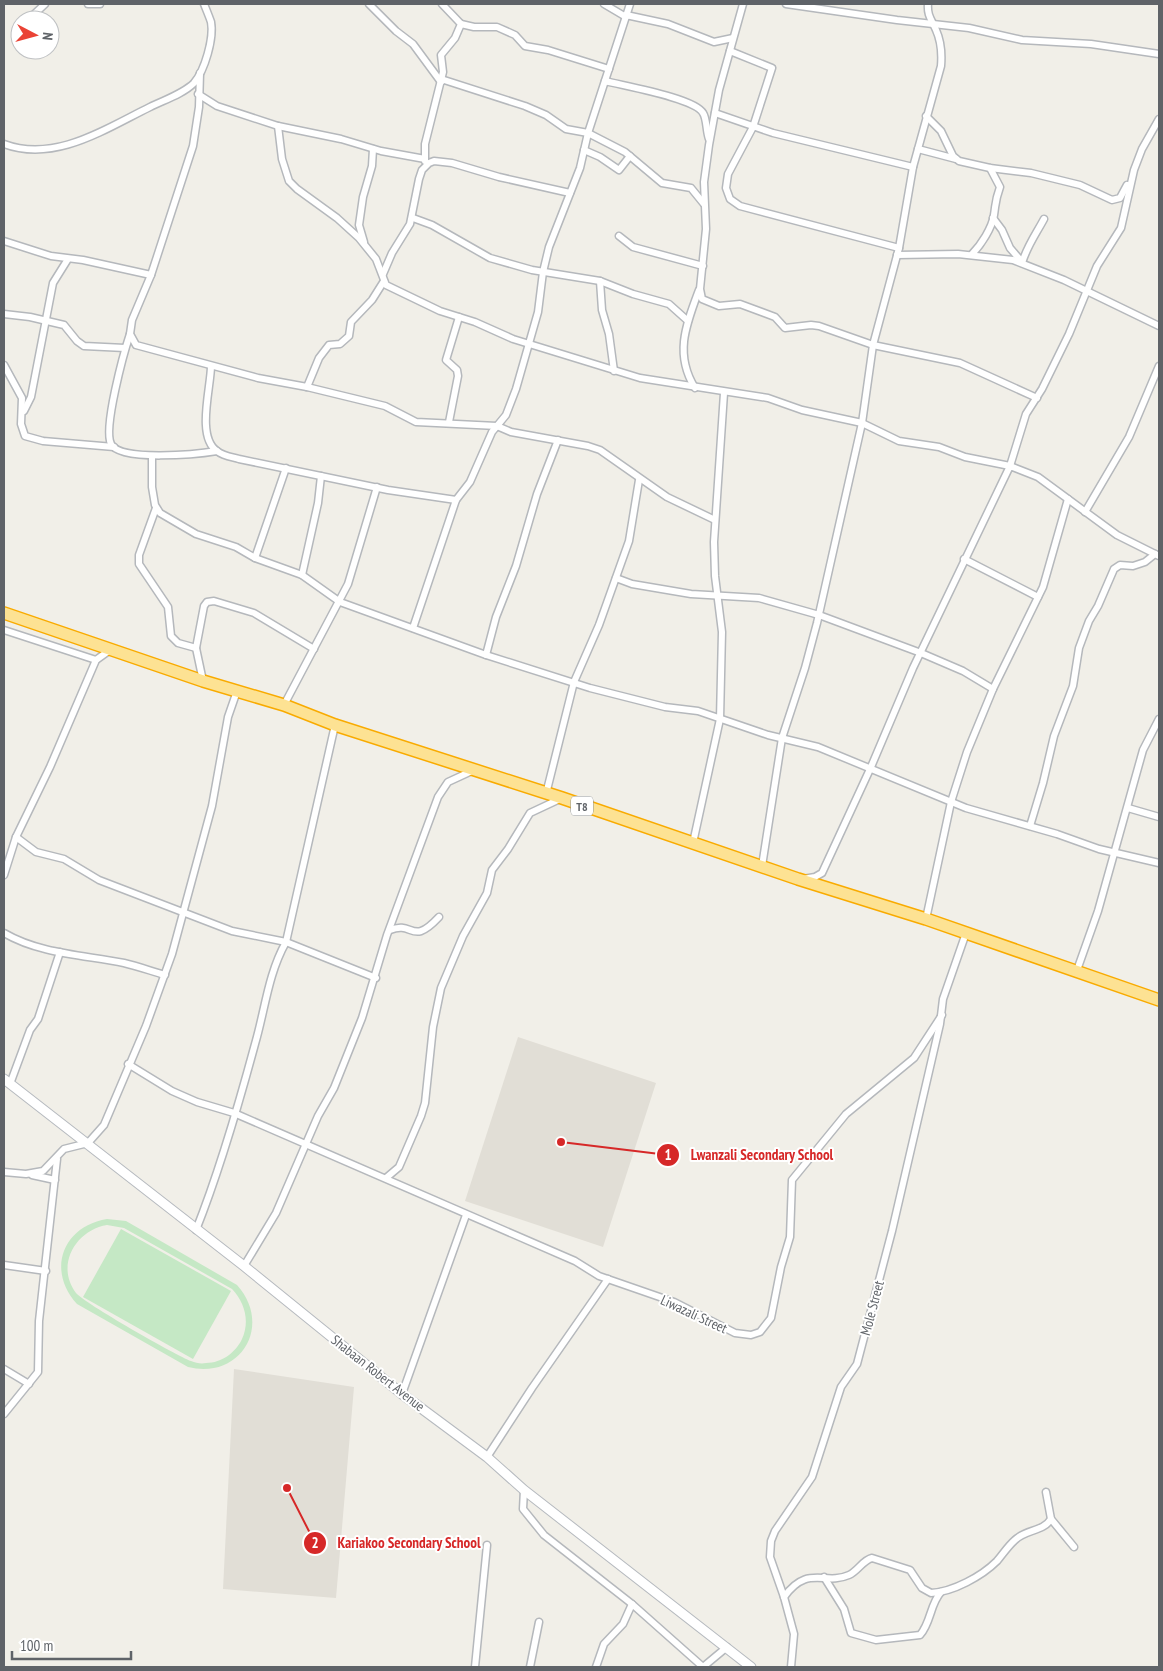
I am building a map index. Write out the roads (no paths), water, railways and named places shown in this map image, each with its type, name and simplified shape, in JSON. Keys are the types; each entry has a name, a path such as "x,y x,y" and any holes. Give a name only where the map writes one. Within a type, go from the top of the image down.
{"highway":[{"name":"T8","path":"4,613 203,681 284,705 335,726 562,798 798,879 926,919 1159,1000"}],"street":[{"path":"88,4 100,4"},
{"path":"114,447 110,438 110,427 115,391 132,320 151,275 193,146 199,107 200,73 211,32 210,21 204,4"},
{"path":"369,4 396,31 413,44 441,80 517,102 546,115 566,129 588,134 630,156 662,183 692,189 704,204"},
{"path":"442,4 461,24 474,27 497,27 515,35 525,46 548,50 609,69"},
{"path":"604,4 626,16 668,24 714,42 733,38"},
{"path":"413,628 456,500 470,482 497,426 509,408 538,312 543,272 549,247 570,193 630,4"},
{"path":"743,4 733,38 710,140 704,182 706,217 700,296 705,302 718,306 740,304 775,317 785,328 819,326 872,345 960,364 1037,398"},
{"path":"786,4 896,20 930,22 969,28 1022,40 1091,44 1159,54"},
{"path":"762,866 782,738 806,668 819,615 862,423 872,345 898,251 914,166 942,56 937,32 930,22 928,4"},
{"path":"307,387 319,358 329,345 340,344 349,336 350,324 372,300 383,278 392,253 412,218 419,179 425,162 425,144 441,80 443,66 441,55 458,32 461,24"},
{"path":"730,51 772,68 753,126 726,183 727,196 733,202 898,251 972,254 1022,262 1159,326"},
{"path":"4,144 32,152 72,143 113,126 178,93 194,82 200,73"},
{"path":"605,81 655,92 700,109 705,117 710,140"},
{"path":"198,94 217,106 278,126 342,138 373,149 425,162 442,161 498,177 570,193"},
{"path":"715,113 753,126 914,166"},
{"path":"926,116 941,131 953,156 957,160"},
{"path":"918,149 990,168 1031,173 1080,185 1112,200 1120,198 1125,192 1142,149 1159,119"},
{"path":"278,126 282,159 289,181 337,218 364,244"},
{"path":"373,149 372,166 363,197 359,225 364,244 383,278 396,290 528,344 614,371 657,383 768,398 802,410 862,423 899,441 938,447 965,457 1010,466 1038,478 1117,535 1157,555"},
{"path":"584,150 620,170 630,156"},
{"path":"972,254 978,248 993,218 994,202 1000,186 990,168"},
{"path":"798,879 815,877 822,873 871,768 921,652 1010,466 1026,414 1037,398 1069,334 1107,248 1121,228 1134,170"},
{"path":"412,218 432,226 490,258 543,272 600,281 633,294 664,302 688,321"},
{"path":"993,218 1002,230 1008,244 1022,262"},
{"path":"1022,262 1028,245 1036,236 1044,218"},
{"path":"619,236 633,247 703,266"},
{"path":"4,241 51,256 151,275"},
{"path":"21,415 31,397 53,282 68,259"},
{"path":"600,281 602,310 609,334 614,371"},
{"path":"695,388 685,370 684,357 688,321 700,289"},
{"path":"4,314 64,325 77,341 84,346 125,348"},
{"path":"449,422 458,376 456,370 446,360 459,317"},
{"path":"130,334 133,342 141,347 258,378 307,387 385,406 416,422 449,422 497,426 511,432 600,450 639,480 685,508 715,520"},
{"path":"4,365 22,398 21,431 30,439 114,447 152,456 188,456 217,452 239,459 377,488 456,500"},
{"path":"211,366 206,425 207,436 217,452"},
{"path":"1085,512 1129,436 1159,366"},
{"path":"693,843 720,719 722,632 717,595 715,520 724,393"},
{"path":"486,655 496,617 516,566 537,494 558,440"},
{"path":"152,456 152,487 156,508 160,513 187,529 236,547 255,558 302,576 340,602 486,655 574,682 664,707 698,711 782,738 818,747 951,802 1113,853 1159,863"},
{"path":"255,558 286,468"},
{"path":"302,576 318,502 321,476"},
{"path":"546,794 574,682 616,578 633,525 639,480"},
{"path":"284,705 340,602 355,564 377,488"},
{"path":"926,919 951,802 967,752 993,689 1046,581 1068,499"},
{"path":"156,508 139,555 140,564 168,607 171,636 178,643 196,648"},
{"path":"1030,826 1044,783 1054,736 1073,686 1079,648 1088,621 1101,600 1114,569 1120,565 1133,566 1157,555"},
{"path":"964,559 1038,596"},
{"path":"616,578 664,590 759,598 819,615 921,652 963,671 993,689"},
{"path":"203,681 196,648 204,606 207,602 214,601 254,613 314,649"},
{"path":"4,630 96,660"},
{"path":"4,875 16,837 50,767 96,660 110,650"},
{"path":"26,1174 43,1171 67,1148 88,1143 104,1125 118,1095 128,1064 146,1026 165,974 184,912 214,796 228,717 237,691"},
{"path":"1076,972 1098,911 1143,750 1159,719"},
{"path":"196,1230 217,1176 255,1045 275,963 286,942 335,726"},
{"path":"244,1266 276,1213 318,1116 334,1088 362,1018 390,930 430,817 444,786 455,777 475,770"},
{"path":"386,1178 399,1167 424,1108 441,988 463,936 487,893 492,870 508,849 530,813 562,798"},
{"path":"1128,808 1159,817"},
{"path":"16,837 36,852 64,859 99,880 232,931 286,942 376,978"},
{"path":"390,930 397,928 414,932 423,931 440,917"},
{"path":"4,933 18,940 60,952 123,963 165,974"},
{"name":"Mole Street","path":"791,1667 794,1634 784,1597 771,1563 769,1550 771,1541 775,1531 812,1477 841,1387 857,1364 887,1249 942,1015 943,999 966,934"},
{"path":"7,1081 30,1030 37,1023 60,952"},
{"name":"Liwazali Street","path":"128,1064 172,1091 197,1102 234,1113 575,1261 608,1279 674,1302 735,1333 747,1336 760,1332 772,1318 781,1266 790,1237 792,1180 846,1114 914,1058 942,1015"},
{"name":"Shabaan Robert Avenue","path":"7,1081 244,1266 402,1394 487,1457 524,1490 751,1667"},
{"path":"4,1414 38,1372 40,1361 40,1321 57,1158"},
{"path":"4,1172 55,1180"},
{"path":"402,1394 466,1215"},
{"path":"4,1265 46,1272"},
{"path":"487,1457 532,1388 608,1279"},
{"path":"4,1369 29,1384"},
{"path":"524,1490 523,1509 544,1535 632,1604 703,1667 727,1647"},
{"path":"1046,1492 1051,1519 1074,1547"},
{"path":"784,1597 799,1582 812,1577 850,1574 868,1559 875,1559 910,1570 928,1592 942,1591 972,1578 996,1562 1015,1539 1027,1532 1046,1526 1051,1519"},
{"path":"475,1667 487,1545"},
{"path":"824,1577 844,1609 850,1632 870,1639 920,1635 928,1622 935,1598 942,1591"},
{"path":"596,1667 604,1644 623,1624 632,1604"},
{"path":"530,1667 539,1622"}],"place":[{"name":"Lwanzali Secondary School","path":"561,1142"},
{"name":"Kariakoo Secondary School","path":"287,1488"}]}
